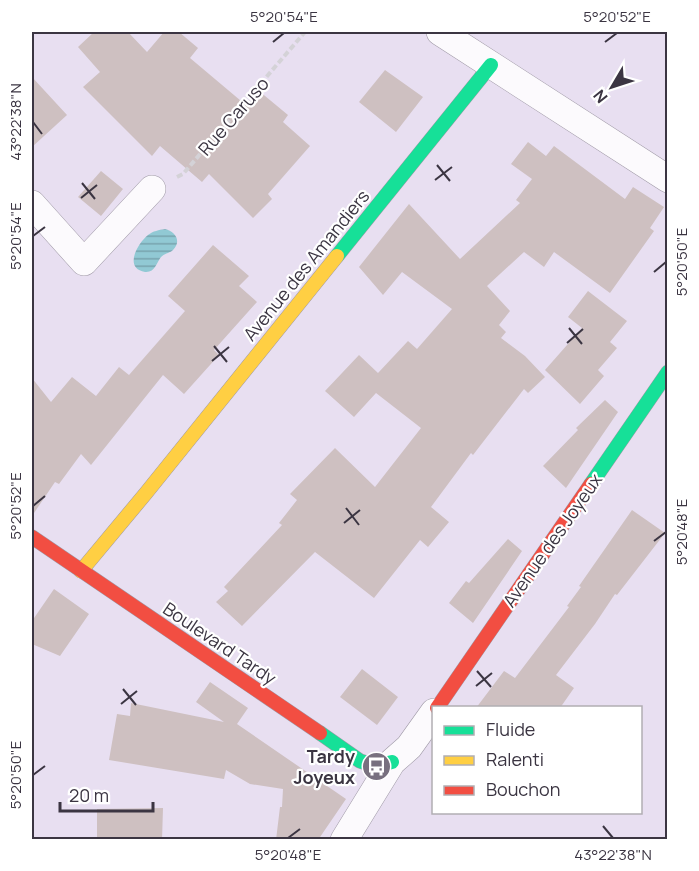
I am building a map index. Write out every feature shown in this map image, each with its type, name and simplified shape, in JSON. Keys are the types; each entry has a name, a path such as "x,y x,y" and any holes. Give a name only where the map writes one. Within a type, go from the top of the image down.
{"street":[{"path":"440,32 668,179"},
{"name":"Avenue des Amandiers","path":"81,571 491,65"},
{"path":"32,204 84,262 152,189"},
{"name":"Avenue des Joyeux","path":"438,706 668,372"},
{"name":"Boulevard Tardy","path":"32,537 360,761 376,766 392,762"},
{"path":"344,840 392,762 409,747 432,715"}],"path":[{"name":"Rue Caruso","path":"152,189 183,174 305,32"}],"water":[{"path":"165,229 176,237 176,247 161,257 151,271 138,270 135,266 134,255 140,244 150,234"}],"building":[{"path":"94,32 128,32 147,52 164,32 179,32 198,48 190,58 247,106 259,91 288,115 283,122 310,146 268,194 272,199 253,218 209,174 202,182 160,146 152,156 83,87 100,72 78,47"},
{"path":"385,70 423,97 396,132 359,102"},
{"path":"32,77 67,115 32,147"},
{"path":"528,142 546,156 554,146 625,199 633,187 664,207 650,228 654,231 610,293 554,252 544,267 524,252 487,286 510,311 499,325 506,332 501,338 525,356 545,377 528,393 524,389 473,455 471,453 431,507 449,522 428,547 420,540 374,598 315,552 242,626 216,602 228,591 224,587 282,525 279,523 297,500 290,494 335,448 375,487 421,428 376,393 354,417 325,391 359,355 378,373 408,341 417,349 452,309 402,272 383,295 359,267 409,204 460,259 520,203 516,200 532,179 511,164"},
{"path":"101,171 123,189 101,216 78,197"},
{"path":"213,245 249,276 239,286 257,302 214,350 219,355 184,394 163,375 91,465 81,454 59,484 55,482 32,516 32,378 51,402 72,377 96,396 119,367 129,375 185,311 168,296"},
{"path":"588,291 627,321 610,342 617,348 598,370 604,376 580,404 545,370 582,328 568,317"},
{"path":"605,400 618,412 566,488 543,466 578,430 576,428"},
{"path":"632,510 665,533 617,595 615,594 556,675 574,688 561,706 478,706 504,671 515,678 569,607 567,606 581,587 579,586"},
{"path":"508,539 522,551 473,623 449,603 466,581 469,583"},
{"path":"54,589 89,614 60,656 32,644 32,621"},
{"path":"362,669 398,697 377,725 340,697"},
{"path":"210,682 248,708 237,724 346,799 318,840 276,840 283,789 250,784 226,770 224,779 109,760 117,714 130,716 131,703 224,722 196,702"},
{"path":"163,808 162,840 97,837 97,809"}],"traffic: fast":[{"path":"337,256 491,65"},
{"path":"591,484 668,372"},
{"path":"320,733 360,761 376,766 392,762"}],"traffic: slow":[{"path":"81,571 337,256"}],"traffic: jam":[{"path":"438,706 591,484"},
{"path":"32,537 320,733"}],"place":[{"name":"Tardy Joyeux","path":"376,766"}]}
